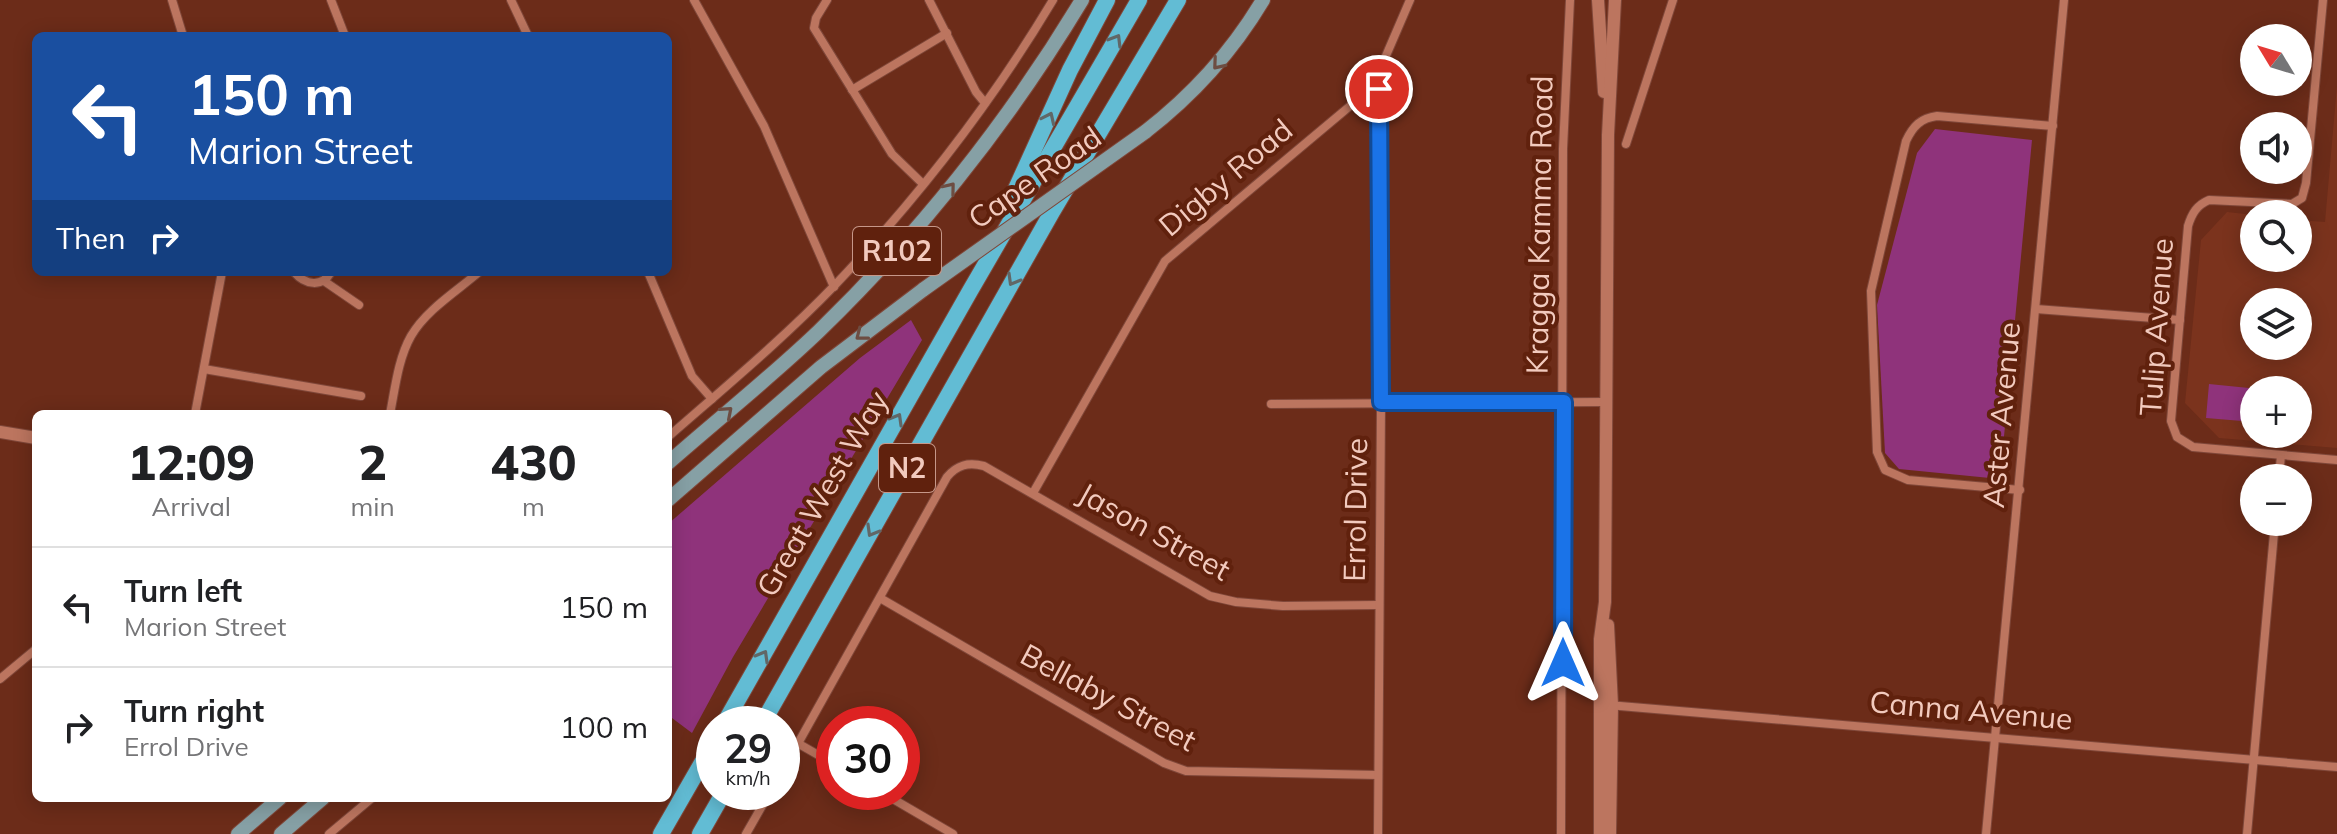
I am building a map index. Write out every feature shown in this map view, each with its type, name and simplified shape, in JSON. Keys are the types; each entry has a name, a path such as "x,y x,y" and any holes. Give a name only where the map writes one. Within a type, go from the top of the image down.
{"highway":[{"path":"970,291 1070,70 1107,0"},
{"name":"N2","path":"970,291 1139,0"},
{"name":"N2","path":"1052,212 1178,0"},
{"path":"1052,212 1190,0"},
{"name":"Great West Way","path":"772,706 1052,212"},
{"name":"Great West Way","path":"734,706 970,291"},
{"path":"661,834 696,773"},
{"path":"700,834 714,810"}],"main road":[{"name":"Cape Road","path":"672,460 806,343 897,250 999,125 1082,0"},
{"name":"Cape Road","path":"672,497 821,367 924,289 1145,132 1180,103 1212,71 1263,0"},
{"name":"Kragga Kamma Road","path":"1598,0 1608,135"},
{"name":"Kragga Kamma Road","path":"1610,834 1605,602 1606,402 1608,135 1615,0"},
{"path":"0,432 32,437"},
{"name":"Kragga Kamma Road","path":"1600,834 1606,704"},
{"path":"238,834 275,802"},
{"path":"282,834 318,802"}],"street":[{"path":"172,0 182,32"},
{"path":"331,0 343,32"},
{"path":"511,0 526,32"},
{"path":"694,0 764,126 834,287"},
{"path":"827,0 814,28 897,160 923,184"},
{"path":"929,0 976,92 985,103"},
{"path":"672,434 834,287 923,184 985,103 1053,0"},
{"name":"Errol Drive","path":"1378,834 1381,402 1379,89 1382,65 1410,0"},
{"name":"Kragga Kamma Road","path":"1561,834 1563,149 1570,0"},
{"path":"1626,144 1673,0"},
{"name":"Aster Avenue","path":"1986,834 2064,0"},
{"name":"Tulip Avenue","path":"2323,0 2302,198 2292,204 2209,200 2196,208 2188,226 2171,421 2177,437 2193,447 2337,460"},
{"path":"852,90 947,33"},
{"name":"Digby Road","path":"1033,493 1165,261 1350,106 1379,89"},
{"path":"2020,490 1908,480 1885,470 1877,452 1871,291 1906,141 1915,126 1922,120 1937,116 2053,126"},
{"path":"196,410 221,276"},
{"path":"299,276 316,284 328,276"},
{"path":"391,410 401,362 412,334 420,322 474,276"},
{"path":"650,276 692,376 712,399"},
{"path":"324,281 359,305"},
{"path":"2036,309 2180,320"},
{"path":"204,369 361,396"},
{"path":"1271,404 1606,402"},
{"path":"2280,464 2281,455"},
{"name":"Jason Street","path":"880,598 947,477 957,467 965,465 984,466 1210,596 1283,606 1378,605"},
{"path":"2247,834 2274,536"},
{"path":"800,742 880,598"},
{"name":"Bellaby Street","path":"880,598 1164,763 1186,771 1378,775"},
{"path":"0,679 32,652"},
{"name":"Canna Avenue","path":"1606,704 2337,767"},
{"path":"329,834 367,802"},
{"path":"746,834 760,810"},
{"path":"912,810 953,834"}],"shaded area":[{"path":"2337,86 2337,448 2312,446 2312,376 2240,376 2240,440 2219,438 2185,403 2201,240 2227,212 2240,213 2240,272 2312,272 2312,221 2325,222"},
{"path":"1935,129 2032,140 2000,479 1899,469 1885,453 1877,305 1917,153"},
{"path":"911,320 922,340 707,706 696,706 696,726 692,733 672,718 672,521 860,358"},
{"path":"2209,384 2240,387 2240,421 2206,418"}],"route":[{"path":"1379,89 1381,402 1564,402 1563,663"}]}
